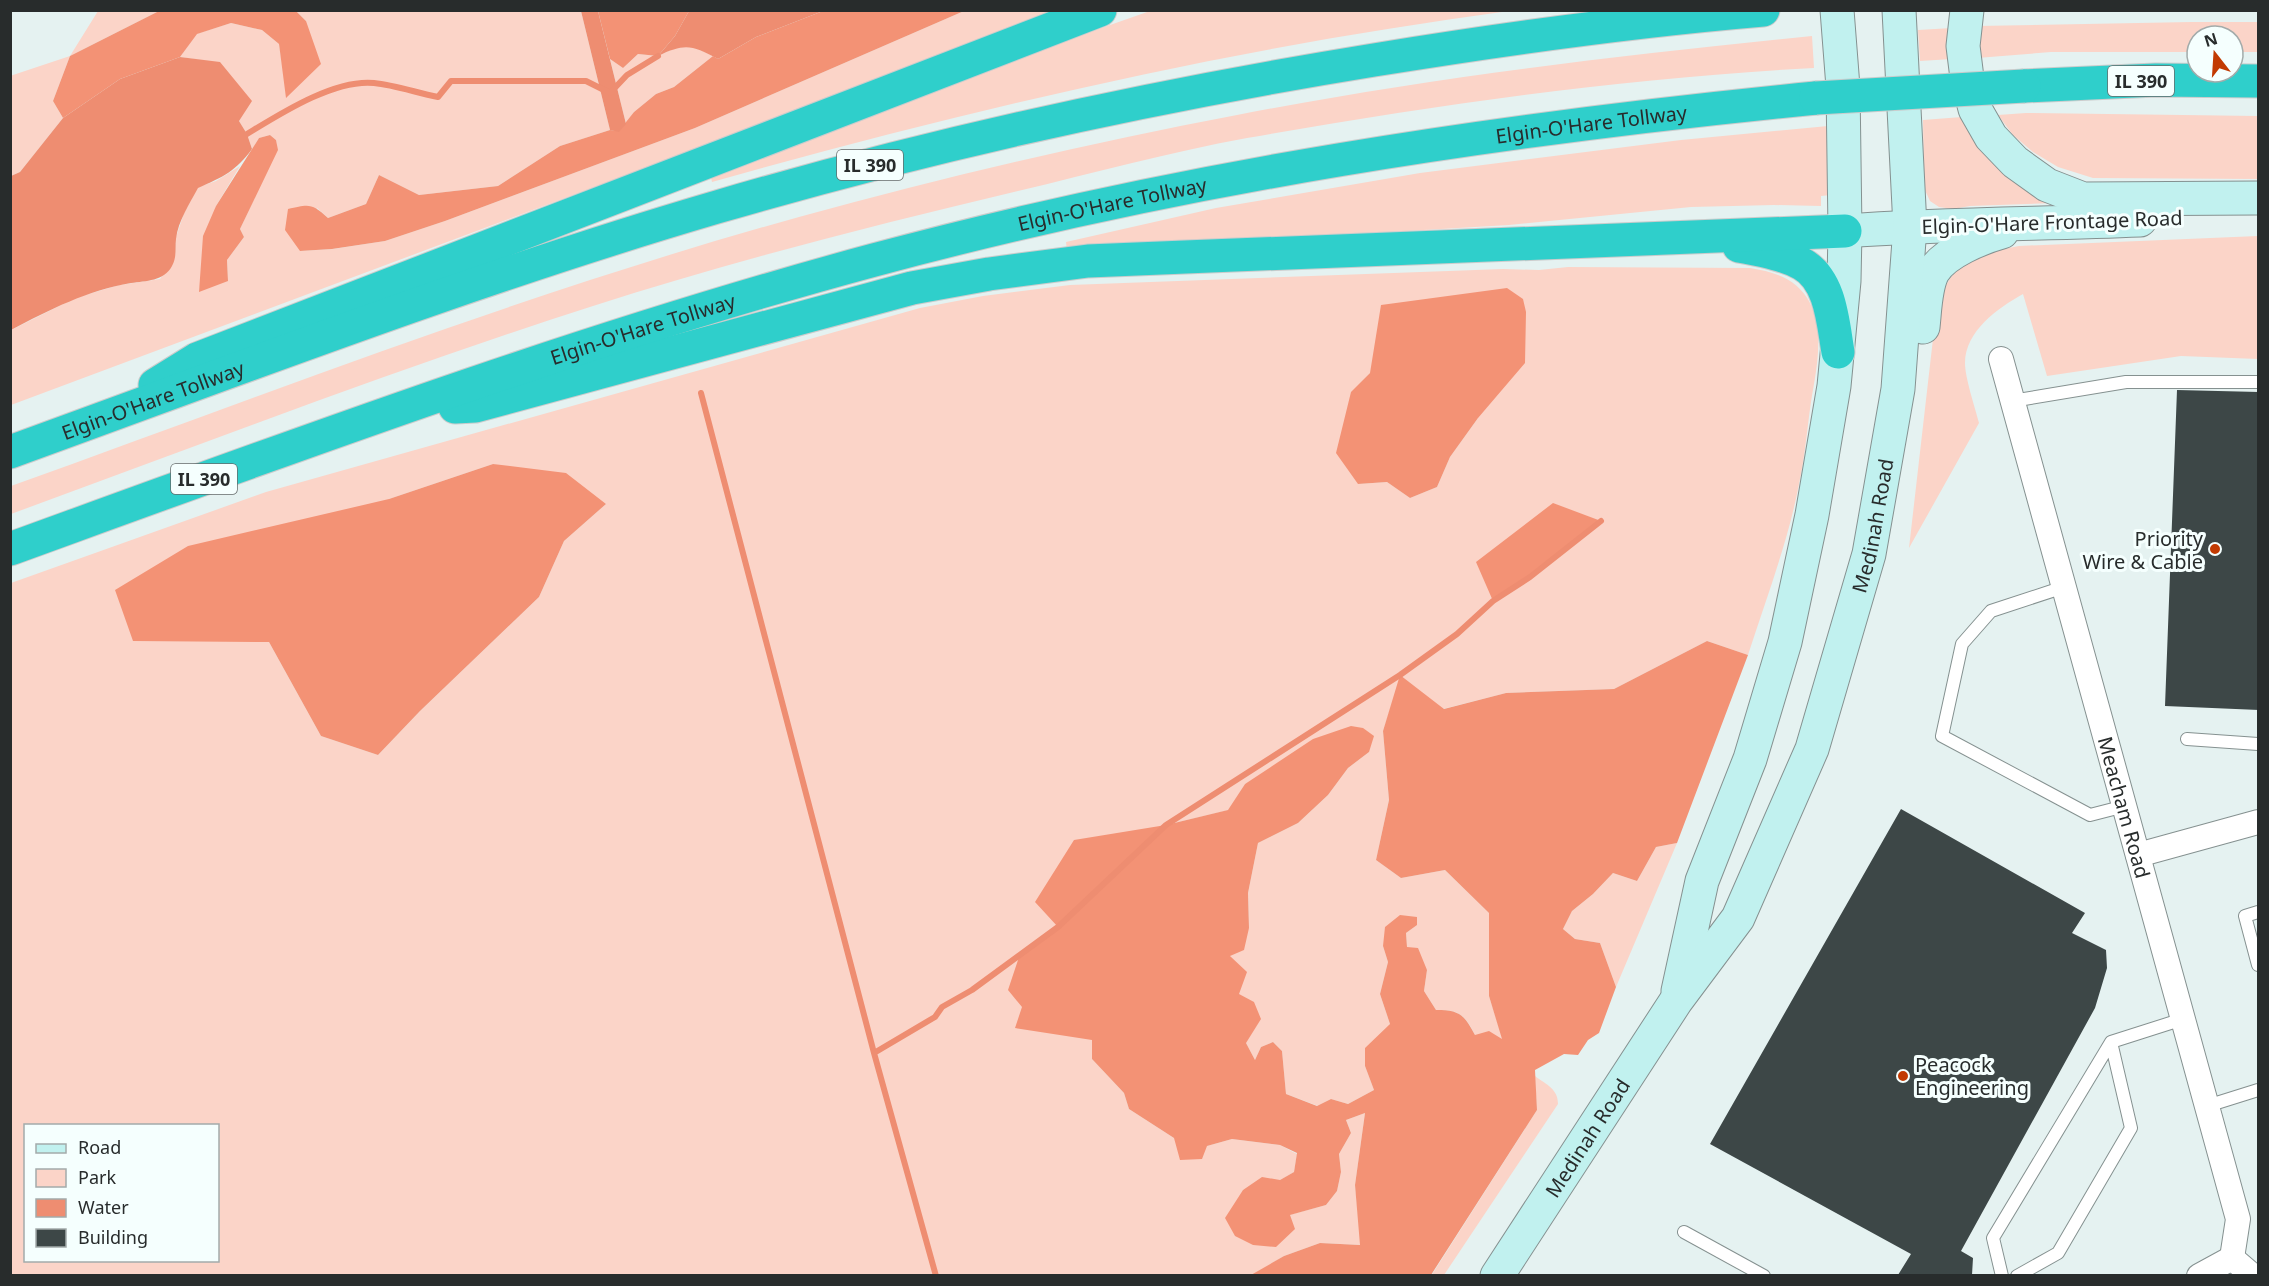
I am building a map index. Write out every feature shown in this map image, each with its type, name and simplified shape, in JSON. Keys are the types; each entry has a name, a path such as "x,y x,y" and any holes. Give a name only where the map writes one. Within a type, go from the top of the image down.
{"highway":[{"path":"98,420 197,359 1101,10"},
{"name":"Elgin-O'Hare Tollway","path":"10,452 410,308 567,255 715,208 948,145 1090,112 1276,76 1481,43 1763,10"},
{"name":"Elgin-O'Hare Tollway","path":"10,549 552,356 686,313 875,260 1044,217 1216,182 1418,146 1574,124 1816,98 2156,80 2259,81"},
{"path":"397,410 475,406 912,288 989,273 1088,261 1845,231"},
{"path":"1699,237 1768,252 1803,264 1822,285 1831,313 1838,352"}],"main road":[{"name":"Medinah Road","path":"1676,1001 1702,881 1750,759 1785,642 1812,515 1834,386 1844,281 1845,231 1843,87 1836,10"},
{"name":"Medinah Road","path":"1497,1275 1676,1001 1738,918 1812,749 1869,554 1898,389 1910,227 1899,10"},
{"path":"1967,10 1963,46 1967,78 1976,109 1991,137 2015,162 2048,185 2084,199 2259,198"},
{"name":"Elgin-O'Hare Frontage Road","path":"1845,231 2259,215"},
{"path":"1869,554 1898,503 1929,285 1934,270 1969,244 2022,225"}],"street":[{"name":"Meacham Road","path":"2001,359 2238,1219 2232,1258"},
{"path":"2138,855 2259,822"},
{"path":"2199,1275 2232,1258 2253,1275"}],"lane":[{"path":"2012,401 2126,382 2259,382"},
{"path":"2064,587 1991,611 1962,644 1942,736 2090,815 2125,806"},
{"path":"2187,739 2259,744"},
{"path":"2259,912 2245,916 2259,965"},
{"path":"2002,1275 1993,1238 2111,1042 2183,1019"},
{"path":"2017,1275 2058,1253 2131,1128 2111,1042"},
{"path":"2207,1106 2259,1090"},
{"path":"1684,1232 1764,1275"}],"green space":[{"path":"98,11 159,11 70,56"},
{"path":"296,11 581,11 610,130 560,146 498,186 419,195 379,175 366,204 328,218 317,208 301,251 385,241 445,221 695,128 964,11 1054,11 680,155 11,405 11,330 75,298 119,285 160,279 175,256 176,237 184,213 198,187 216,181 240,166 216,206 199,291 228,280 227,260 244,237 240,229 277,150 276,140 270,135 259,138 252,149 239,121 220,63 180,57 196,34 231,23 262,30 279,44 287,97 306,21"},
{"path":"1150,11 1509,11 1307,42 1108,82 909,129 712,182 710,173 942,84"},
{"path":"2258,22 2258,52 2245,52 2245,24 2185,24 2185,52 2051,52 1977,58 1977,26"},
{"path":"1952,28 1952,59 1920,61 1918,30"},
{"path":"1812,36 1814,68 1672,79 1529,94 1247,138 1132,163 804,244 698,274 520,330 301,407 11,514 11,486 501,310 699,246 853,202 1072,149 1308,102 1524,69"},
{"path":"677,47 694,47 713,56 674,87 656,94 634,112 626,124 610,59 623,68 638,54 658,56"},
{"path":"70,56 53,101 63,118 20,172 11,176 10,76"},
{"path":"2026,113 2258,116 2258,179 2093,178 2058,167 2033,152 2013,135 1998,115"},
{"path":"1962,117 2055,203 1970,206 1953,209 1939,207 1930,201 1924,188 1923,120"},
{"path":"1828,126 1831,195 1821,196 1821,206 1691,207 1509,225 1067,251 1066,242 1216,208 1420,173 1681,140"},
{"path":"2258,236 2258,359 2181,356 2047,376 2023,294 2003,306 1985,322 1966,351 1965,363 1979,423 1909,548 1937,304 1944,288 1959,268 1977,256 2019,246"},
{"path":"1750,268 1768,272 1792,282 1810,303 1817,327 1818,352 1803,464 1794,506 1748,655 1707,641 1614,689 1506,693 1443,709 1401,676 1383,731 1389,800 1376,860 1401,878 1445,870 1489,913 1489,996 1503,1040 1475,1035 1464,1018 1456,1012 1436,1010 1424,991 1427,970 1407,947 1406,933 1417,925 1383,946 1388,962 1380,994 1390,1024 1365,1066 1374,1090 1348,1104 1331,1099 1318,1106 1286,1094 1282,1051 1273,1042 1261,1047 1255,1060 1246,1043 1230,956 1249,928 1248,893 1258,843 1298,823 1328,795 1348,768 1369,752 1245,784 1229,810 1166,825 1058,927 1093,1040 1092,1059 1124,1093 1129,1109 1174,1138 1207,1146 1232,1139 1280,1145 1297,1154 1294,1172 1280,1180 1289,1215 1326,1205 1337,1191 1341,1172 1339,1154 1351,1133 1346,1120 1365,1113 1355,1185 1361,1245 1320,1243 1284,1256 1251,1276 11,1276 11,583 266,492 920,308 983,296 1070,285 1503,269","holes":["1370,373 1478,418 1450,457 1437,487 1410,498 1387,482 1358,484 1351,393","493,464 606,504 564,541 539,597 420,711 378,755 321,736 269,642 389,499"]},
{"path":"1677,843 1616,987 1600,943 1575,939 1563,929 1572,911 1593,894 1613,873 1637,881 1656,847"},
{"path":"1535,1076 1554,1091 1558,1104 1444,1275 1431,1276 1537,1110"}],"shaded area":[{"path":"159,11 296,11 306,21 321,64 286,98 279,44 262,30 231,23 197,34 180,57 120,79 63,118 53,101 70,56"},
{"path":"598,11 689,11 675,36 658,56 638,54 623,68 610,59"},
{"path":"823,11 964,11 695,128 385,241 300,251 285,230 288,209 310,206 328,218 366,204 379,175 419,195 498,186 560,146 610,130 619,131 634,112 656,94 674,87 713,56 718,59 756,37"},
{"path":"270,135 276,140 278,150 240,229 244,237 227,260 228,281 199,292 203,236 216,206 259,138"},
{"path":"1507,288 1523,299 1526,312 1525,363 1478,418 1450,457 1437,487 1410,498 1387,482 1358,484 1336,453 1351,392 1370,373 1381,305"},
{"path":"493,464 566,473 606,504 564,541 539,597 420,711 378,755 321,736 269,642 133,641 115,590 188,546 389,499"},
{"path":"1553,503 1601,521 1530,577 1493,601 1476,562"},
{"path":"1707,641 1748,655 1677,843 1656,847 1637,881 1613,873 1593,894 1572,911 1563,929 1575,939 1600,943 1616,987 1599,1033 1588,1040 1578,1055 1564,1054 1535,1070 1537,1110 1431,1275 1251,1275 1284,1256 1320,1243 1360,1245 1355,1185 1365,1113 1346,1120 1351,1133 1339,1154 1341,1172 1337,1191 1326,1205 1290,1215 1295,1229 1276,1247 1253,1245 1235,1236 1225,1218 1243,1190 1262,1177 1280,1180 1294,1172 1297,1153 1280,1145 1232,1139 1207,1146 1202,1159 1180,1160 1174,1138 1129,1109 1124,1093 1092,1059 1092,1040 1015,1028 1022,1007 1008,990 1020,954 1058,927 1035,902 1074,840 1166,825 1228,810 1245,784 1313,739 1351,726 1363,728 1374,736 1369,752 1348,768 1328,795 1298,823 1258,843 1248,893 1249,928 1244,950 1230,956 1247,972 1239,994 1254,1002 1261,1019 1246,1043 1255,1060 1261,1047 1273,1042 1282,1051 1286,1094 1317,1106 1331,1099 1348,1104 1374,1090 1365,1066 1365,1048 1390,1024 1380,994 1388,962 1383,946 1385,927 1400,915 1417,917 1417,925 1406,933 1407,947 1418,948 1427,970 1424,991 1436,1010 1456,1012 1468,1022 1475,1035 1489,1031 1502,1039 1489,996 1489,913 1445,870 1401,878 1376,860 1389,800 1383,731 1400,675 1444,709 1506,693 1614,689"}],"water":[{"path":"581,11 598,11 626,124 619,132 610,130"},
{"path":"689,11 823,11 756,37 718,59 688,47 675,49 658,56 675,36"},
{"path":"180,57 220,62 252,101 239,121 252,149 228,173 198,188 179,226 174,263 164,275 99,290 54,308 11,330 11,176 20,172 63,118 120,79"}],"building":[{"name":"Priority Wire & Cable","path":"2177,390 2259,392 2259,710 2165,706"},
{"name":"Peacock Engineering","path":"1901,809 2085,913 2072,933 2106,950 2107,968 2095,1008 1961,1251 1973,1258 1972,1275 1898,1275 1911,1254 1710,1144"}],"waterway":[{"path":"247,134 308,100 342,86 374,83 438,97 451,81 586,81 610,93 627,75 658,56"},
{"path":"701,393 874,1053 936,1276"},
{"path":"874,1053 935,1017 942,1007 972,990 1058,927 1166,825 1400,675 1457,634 1493,601 1530,577 1601,521"}],"place":[{"name":"Priority Wire & Cable","path":"2215,549"},
{"name":"Peacock Engineering","path":"1903,1076"}]}
